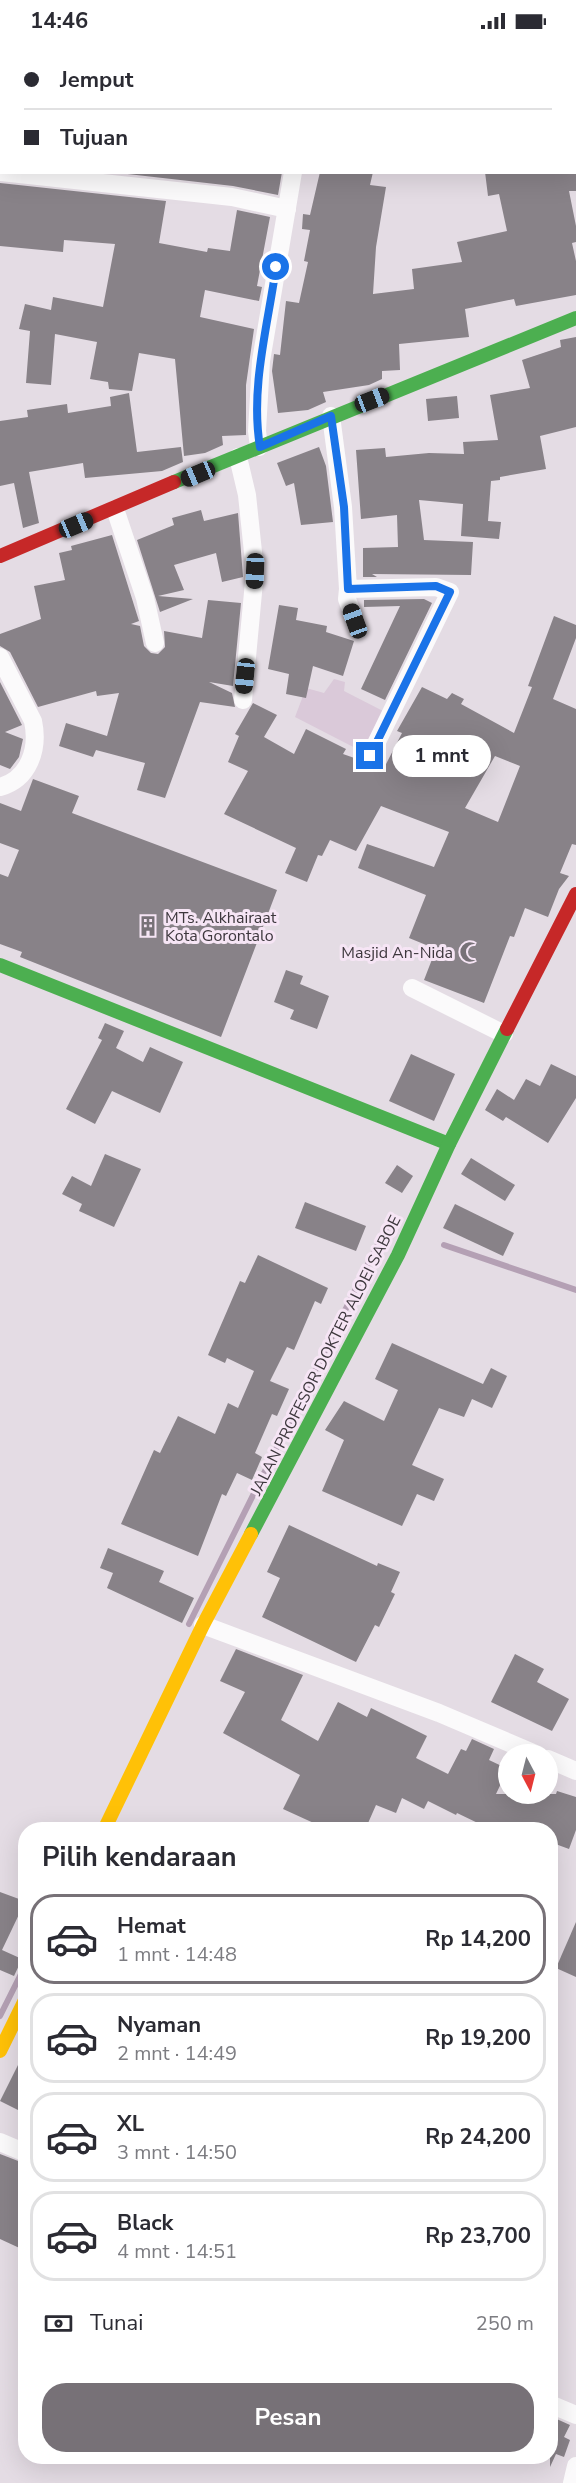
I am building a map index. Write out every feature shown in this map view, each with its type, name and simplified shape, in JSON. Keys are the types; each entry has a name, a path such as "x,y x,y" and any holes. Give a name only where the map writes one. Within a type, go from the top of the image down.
{"street":[{"path":"18,174 221,196 287,208"},
{"path":"260,447 257,431 261,361 293,174"},
{"path":"0,556 331,416 576,318"},
{"path":"331,416 344,507 347,599 355,621"},
{"path":"238,457 247,495 255,571 243,700"},
{"path":"115,509 145,598 154,643"},
{"path":"348,589 436,586 450,592 370,756"},
{"path":"0,657 33,721 35,732 34,752 29,765 18,779 0,787"},
{"name":"JALAN PROFESOR DOKTER ALOEI SABOE","path":"108,1822 202,1625 398,1255 449,1144 576,894"},
{"path":"0,965 449,1144"},
{"path":"412,988 504,1034"},
{"path":"202,1625 439,1713 512,1744"},
{"path":"558,1763 576,1771"},
{"path":"0,2051 7,2023 18,2009"},
{"path":"0,2142 18,2150"},
{"path":"558,2407 576,2415"},
{"path":"572,2483 576,2466"}],"shaded area":[{"path":"334,679 345,682 344,691 383,711 365,753 295,717 306,688 324,693"}],"building":[{"path":"128,174 282,174 278,195 233,186"},
{"path":"320,174 373,174 370,185 386,187 376,247 373,294 414,289 412,269 462,262 457,242 507,231 499,194 488,196 485,174 576,174 576,191 569,191 576,226 576,242 572,243 576,261 576,295 516,306 514,299 465,309 469,337 399,344 400,370 382,371 382,379 369,385 323,392 326,402 308,410 278,413 272,371 274,354 280,355 286,301 299,303 308,262 304,261 310,230 302,229 303,214 310,215"},
{"path":"0,183 166,201 159,243 207,252 208,248 230,251 237,210 270,217 257,286 262,287 259,301 205,290 200,317 254,329 246,385 246,435 222,436 223,445 205,453 184,456 175,359 139,353 132,391 109,389 108,382 90,379 97,342 55,334 51,385 26,383 30,331 19,329 25,304 51,310 53,297 103,307 115,244 64,240 63,252 0,246"},
{"path":"576,337 576,427 540,436 546,469 500,477 500,480 491,481 488,521 501,522 499,539 461,536 463,504 419,500 424,540 473,542 471,575 372,574 377,577 363,577 363,548 398,547 397,515 361,519 356,450 385,448 386,457 429,453 464,454 463,442 498,440 490,395 530,388 522,360 561,347 560,340"},
{"path":"129,393 137,452 181,447 183,462 162,471 85,478 83,463 29,472 39,523 23,528 14,483 0,486 0,421 28,417 27,410 67,404 68,413 111,406 110,397"},
{"path":"457,396 459,418 428,421 426,399"},
{"path":"319,447 326,466 333,522 301,525 294,483 286,486 277,463"},
{"path":"201,510 204,521 238,513 243,577 222,582 216,553 174,565 184,590 158,596 193,599 160,612 137,540 174,525 172,518"},
{"path":"112,535 139,621 131,624 140,626 144,646 151,653 158,654 165,647 164,631 202,638 208,600 241,603 233,686 209,682 232,693 235,707 200,702 165,798 137,790 145,763 96,750 93,757 59,746 66,723 107,736 119,693 97,696 96,691 38,707 10,652 0,646 0,634 41,619 34,586 65,580 59,553 72,550 71,546"},
{"path":"424,599 432,603 385,700 361,689 400,606 364,607 364,600"},
{"path":"279,605 298,608 296,620 327,626 326,632 354,641 343,676 313,666 306,698 286,694 289,674 268,669"},
{"path":"554,616 576,625 576,638 553,699 576,709 576,845 572,844 560,873 569,876 559,889 548,917 525,908 514,937 510,936 484,1003 424,980 436,949 409,938 426,895 358,868 367,844 434,867 449,832 381,806 356,851 330,840 322,856 318,855 307,882 285,873 296,848 224,814 248,771 228,762 239,736 235,734 253,703 277,715 264,737 294,754 306,729 346,749 343,754 360,760 370,767 376,765 384,768 402,733 397,731 422,687 447,699 452,693 464,699 461,704 514,733 532,687 528,686","holes":["495,756 520,766 498,822 465,808"]},
{"path":"0,682 22,725 5,732 23,739 19,757 10,769 0,765"},
{"name":"MTs. Alkhairaat Kota Gorontalo","path":"33,779 79,796 72,813 277,890 221,1037 20,957 22,952 0,944 0,874 8,877 19,850 0,843 0,803 21,811"},
{"path":"286,970 303,976 300,984 329,996 317,1029 290,1019 294,1010 274,1002"},
{"path":"105,1023 124,1031 116,1048 143,1062 150,1047 183,1062 160,1113 112,1091 95,1124 66,1109 102,1040 98,1038"},
{"path":"411,1054 455,1074 434,1121 389,1101"},
{"path":"551,1064 576,1076 576,1098 548,1143 506,1117 503,1121 485,1110 497,1089 514,1100 526,1079 540,1086"},
{"path":"105,1154 141,1169 114,1227 79,1211 82,1204 62,1194 72,1176 91,1186"},
{"path":"471,1158 515,1185 505,1201 461,1174"},
{"path":"397,1165 413,1176 402,1193 385,1183"},
{"path":"305,1202 366,1226 356,1251 295,1228"},
{"path":"455,1204 514,1233 503,1256 443,1228"},
{"path":"258,1255 328,1288 321,1304 315,1301 294,1350 287,1347 270,1381 289,1389 277,1416 272,1414 255,1453 262,1457 252,1480 237,1473 226,1496 222,1494 198,1556 121,1524 154,1450 160,1453 178,1416 215,1434 228,1403 238,1408 254,1371 227,1358 225,1363 208,1355 240,1281 245,1283"},
{"path":"392,1343 483,1384 491,1368 507,1376 492,1408 472,1399 464,1417 439,1408 412,1465 444,1479 434,1501 417,1494 402,1526 322,1491 344,1440 325,1430 344,1401 384,1421 398,1390 375,1379"},
{"path":"289,1525 377,1566 378,1563 400,1572 391,1592 395,1594 379,1627 375,1625 356,1662 262,1617 280,1578 267,1572"},
{"path":"108,1548 164,1571 159,1582 194,1598 182,1623 107,1588 113,1573 100,1568"},
{"path":"236,1649 303,1675 281,1720 318,1741 338,1702 367,1717 371,1708 427,1736 416,1758 448,1774 461,1749 466,1751 472,1739 494,1749 489,1760 498,1764 496,1794 498,1794 498,1804 558,1804 558,1791 576,1797 576,1830 569,1849 558,1845 558,1822 476,1822 428,1801 424,1809 402,1798 396,1813 376,1805 369,1822 311,1822 283,1809 300,1775 223,1733 245,1692 220,1681"},
{"path":"515,1654 544,1669 537,1682 569,1699 552,1731 491,1702"},
{"path":"0,1892 18,1899 18,1916 2,1950 18,1957 18,1968 14,1976 0,1970"},
{"path":"576,1922 576,1977 558,1969 558,1963"},
{"path":"18,2065 18,2110 0,2101"},
{"path":"0,2154 18,2161 18,2247 0,2239"},
{"path":"558,2420 570,2425 564,2437 570,2440 564,2457 558,2455"}],"waterway":[{"path":"189,1624 387,1226"},
{"path":"444,1245 576,1290"},
{"path":"0,2016 18,1980"}],"traffic: fast":[{"path":"174,482 576,318"},
{"path":"0,965 449,1144"},
{"path":"251,1534 398,1255 449,1144 507,1029"}],"traffic: slow":[{"path":"108,1822 203,1625 251,1534"},
{"path":"0,2051 18,2014"}],"traffic: jam":[{"path":"0,556 174,482"},
{"path":"507,1029 576,894"}],"place":[{"name":"MTs. Alkhairaat Kota Gorontalo","path":"148,926"},
{"name":"Masjid An-Nida","path":"470,952"}],"route":[{"path":"276,267 258,385 257,431 260,447 331,416 344,507 348,589 436,586 450,592 434,631 370,756"}]}
